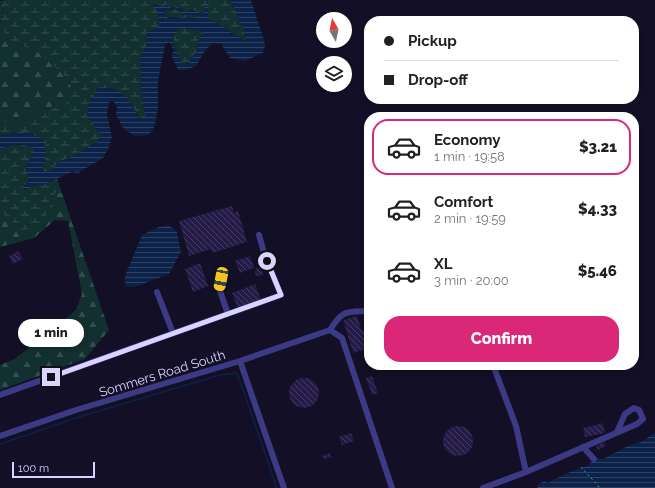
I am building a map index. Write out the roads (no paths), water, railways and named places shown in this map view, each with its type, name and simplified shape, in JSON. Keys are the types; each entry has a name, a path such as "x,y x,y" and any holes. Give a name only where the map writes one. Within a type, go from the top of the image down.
{"street":[{"path":"0,395 281,295 259,235"},
{"path":"223,270 219,288 228,314"},
{"path":"157,292 173,333"},
{"path":"364,311 350,311 337,318 330,330 342,338 392,488"},
{"name":"Sommers Road South","path":"0,436 76,410 240,361 330,330"},
{"path":"240,361 284,488"},
{"path":"496,370 516,426 526,472"},
{"path":"483,488 526,472 617,432"},
{"path":"583,446 594,459"}],"water":[{"path":"230,0 251,0 264,40 265,46 263,53 245,61 230,58 221,44 213,43 205,51 196,66 186,70 178,70 171,55 174,51 169,42 165,45 158,81 158,106 155,125 152,131 148,135 135,136 123,128 116,115 117,107 113,101 109,101 107,114 112,137 103,158 78,173 72,172 43,185 36,185 25,190 23,187 29,182 26,169 34,150 23,144 0,149 0,136 20,132 31,133 45,142 46,154 42,170 46,173 63,160 70,158 98,142 101,136 87,115 89,103 98,88 119,91 128,99 139,118 143,120 145,116 141,87 141,55 146,47 147,32 159,27 158,12 152,5 154,4 160,7 167,5 172,8 178,7 186,12 192,10 204,14 205,6 208,6 208,19 247,41 243,27","holes":["176,9 184,15 201,17 183,17 164,20 167,16 163,14 163,12 166,10","184,28 193,29 195,31 201,30 203,33 199,38 197,50 189,63 184,64 180,60 177,51 173,46 174,40 172,37 173,34 177,33 176,31"]},
{"path":"169,225 177,232 181,252 169,274 137,286 128,287 125,284 125,276 142,235 159,227"},
{"path":"655,433 655,488 537,488 538,484 545,481 548,483 565,474 589,465 592,460 597,458 603,459 628,446 641,442"}],"waterway":[{"path":"0,444 82,416 220,375 235,373 238,375 277,488"}]}
